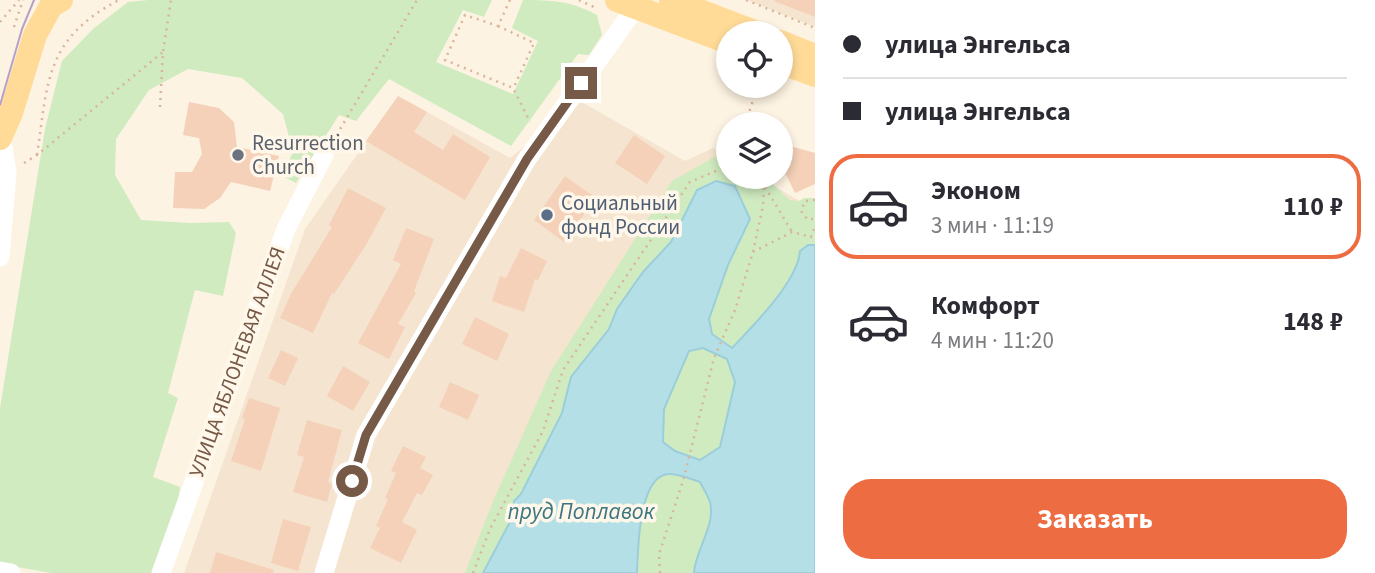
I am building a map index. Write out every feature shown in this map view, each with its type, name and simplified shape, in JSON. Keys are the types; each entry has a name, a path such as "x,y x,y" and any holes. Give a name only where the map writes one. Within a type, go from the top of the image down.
{"main road":[{"path":"671,0 726,21"},
{"path":"0,137 35,35 55,2"},
{"path":"628,2 716,37"},
{"path":"793,47 815,56"},
{"path":"793,67 815,75"}],"street":[{"path":"324,573 366,435 527,159 628,2"},
{"path":"0,137 7,172 0,257"},
{"name":"УЛИЦА ЯБЛОНЕВАЯ АЛЛЕЯ","path":"161,573 286,229 324,155"},
{"path":"0,571 12,573"}],"path":[{"path":"0,22 19,0"},
{"path":"119,0 100,10 75,29 58,52 48,76 37,155 163,52"},
{"path":"160,107 163,52 171,0"},
{"path":"324,155 417,0"},
{"path":"498,26 510,0"},
{"path":"746,0 815,28"},
{"path":"513,88 534,43 498,26 465,15 445,60 513,88 533,129"},
{"path":"473,573 490,529 543,431 563,370 690,182 716,171"},
{"path":"660,573 659,554 683,481 714,358 724,338 753,252 764,206 764,189"},
{"path":"766,189 792,232"},
{"path":"753,252 792,232 811,237 815,227 814,220 804,217 802,207 805,201 815,200"}],"shaded area":[{"path":"746,0 815,0 815,27"},
{"path":"398,96 510,158 580,101 685,161 713,148 716,150 716,189 779,189 815,210 815,573 184,573 305,229"}],"green space":[{"path":"492,0 484,17 463,10 436,62 513,94 538,41 512,28 523,0 561,2 588,10 597,15 602,35 589,55 578,54 511,146 389,79 356,121 339,115 296,183 282,176 293,152 283,114 242,78 188,69 149,90 116,139 115,175 141,220 229,222 236,233 223,296 195,290 168,393 178,398 153,477 180,487 178,504 156,573 51,573 0,564 0,408 45,129 62,61 93,29 128,2"},
{"name":"пруд Поплавок","path":"714,157 716,189 778,189 790,200 815,198 815,573 465,573 491,506 551,371 672,181"}],"water":[{"name":"пруд Поплавок","path":"716,181 716,189 736,189 750,219 728,265 709,319 712,334 732,348 783,289 797,263 800,251 808,245 815,245 815,573 694,573 708,529 710,502 700,482 668,474 658,478 645,501 639,533 637,573 483,573 512,518 514,501 521,494 562,413 571,377 609,329 617,309 643,272 671,242 697,190","holes":["703,348 727,359 735,382 720,447 700,460 675,451 663,442 664,409 689,351"]}],"building":[{"path":"775,0 815,0 815,17 774,1"},
{"path":"398,96 427,112 414,132 443,150 453,134 490,157 465,200 366,141"},
{"name":"Resurrection Church","path":"189,102 219,108 234,122 237,147 279,156 270,191 231,182 220,198 204,209 173,208 175,172 192,172 202,154 199,138 183,135"},
{"path":"634,135 665,156 647,184 615,163"},
{"path":"793,147 815,153 815,184 795,193"},
{"path":"565,176 596,198 564,242 534,220"},
{"path":"348,188 386,208 366,245 334,294 332,293 313,333 280,318 292,292 332,227 329,225"},
{"path":"406,228 434,239 414,291 416,293 398,324 405,327 389,359 358,343 401,264 393,260"},
{"path":"521,248 547,261 538,280 535,279 524,312 492,301 500,276 506,278"},
{"path":"475,317 509,334 497,361 462,344"},
{"path":"281,350 298,358 285,386 268,378"},
{"path":"343,366 370,382 353,411 327,396"},
{"path":"450,382 479,395 468,420 439,407"},
{"path":"249,398 280,408 261,471 231,461"},
{"path":"307,420 342,430 328,482 332,484 327,502 293,492 304,457 297,455"},
{"path":"403,446 426,457 420,468 433,475 422,495 417,493 402,522 417,530 401,563 370,548 380,528 376,526 396,473 391,471"},
{"path":"283,519 311,527 298,571 271,563"},
{"path":"216,552 274,570 273,573 210,573"}],"tram line":[{"path":"0,105 22,29 34,0"}],"place":[{"name":"Resurrection Church","path":"238,155"},
{"name":"Социальный фонд России","path":"547,215"}],"route":[{"path":"352,481 366,435 527,159 581,83"}]}
